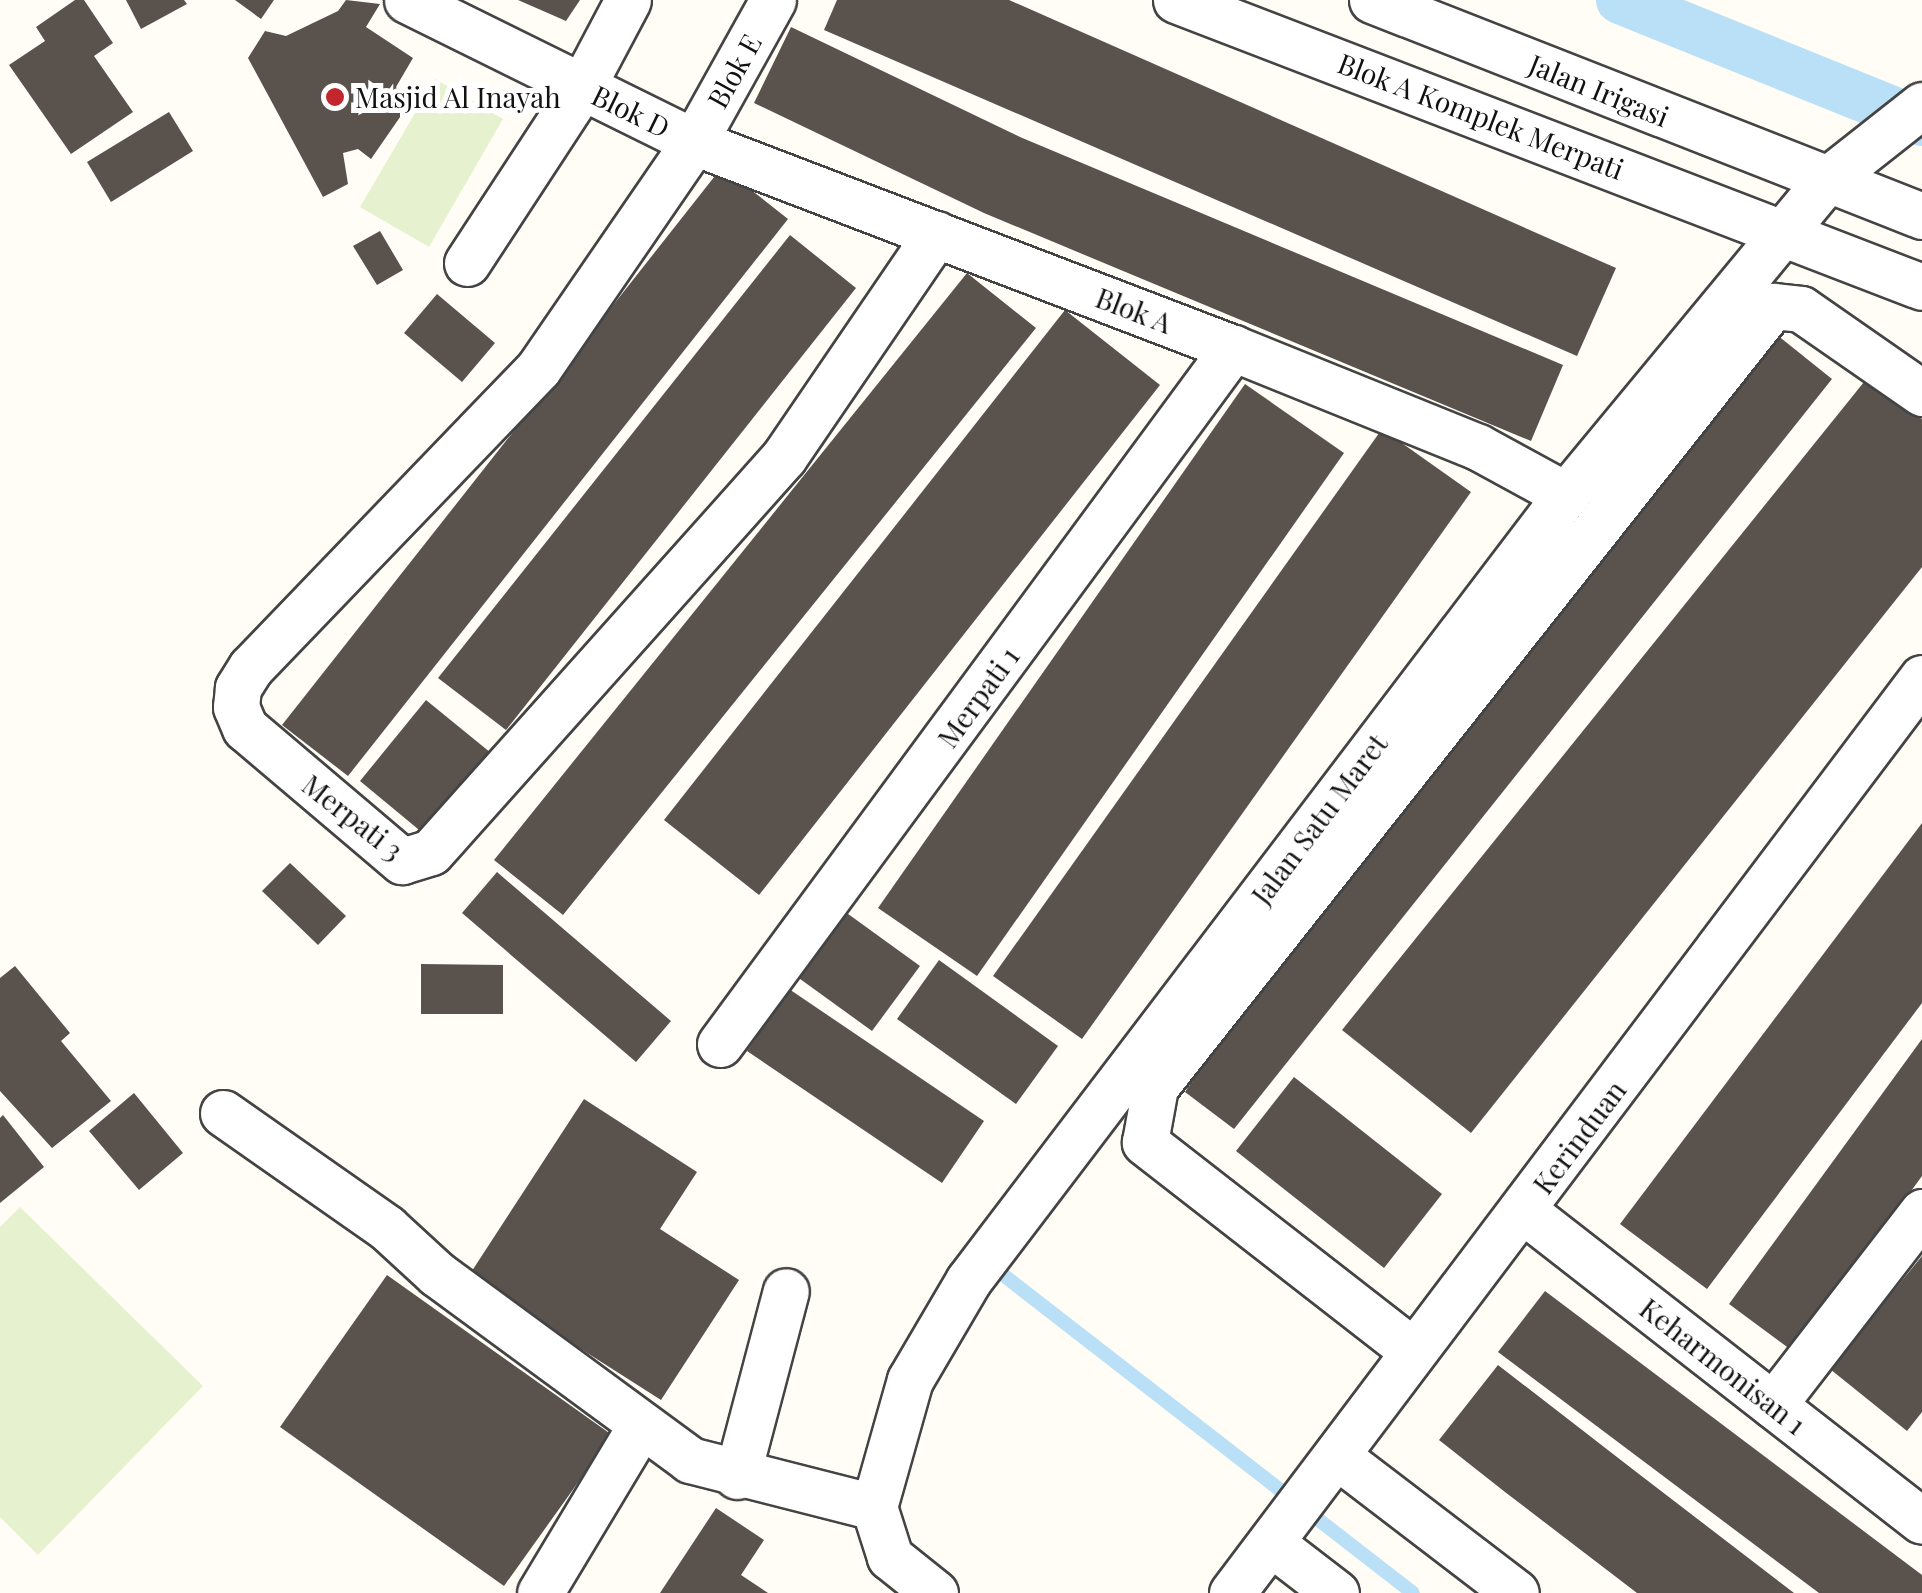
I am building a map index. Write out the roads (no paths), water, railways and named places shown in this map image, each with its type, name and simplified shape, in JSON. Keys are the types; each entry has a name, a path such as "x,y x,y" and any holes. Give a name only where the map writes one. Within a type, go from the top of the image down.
{"street":[{"name":"Blok D","path":"407,0 694,142"},
{"path":"467,263 582,87 628,0"},
{"name":"Blok E","path":"694,142 773,0"},
{"name":"Blok A Komplek Merpati","path":"1176,0 1786,232"},
{"name":"Jalan Irigasi","path":"1372,0 1841,168 1922,216"},
{"name":"Jalan Satu Maret","path":"874,1508 910,1380 968,1281 1566,495 1841,168 1922,106"},
{"name":"Merpati 3","path":"694,142 538,369 238,688 236,707 245,728 402,861 416,861 448,837 784,457 936,234"},
{"name":"Blok A","path":"694,142 1233,348 1478,447 1566,495"},
{"path":"1786,232 1922,287"},
{"path":"1413,1351 1145,1142 1155,1087 1773,306 1801,309 1922,393"},
{"name":"Merpati 1","path":"720,1044 1233,348"},
{"name":"Kerinduan","path":"1232,1593 1413,1351 1524,1211 1922,678"},
{"path":"222,1113 387,1228 639,1428 690,1460 738,1476 874,1508 890,1557 936,1593"},
{"name":"Keharmonisan 1","path":"1524,1211 1922,1520"},
{"path":"1773,1405 1922,1212"},
{"path":"738,1476 786,1291"},
{"path":"540,1593 639,1428"},
{"path":"1333,1461 1516,1593"},
{"path":"1274,1540 1336,1593"}],"waterway":[{"path":"1620,0 1922,122"},
{"path":"1002,1274 1413,1593"}],"place":[{"name":"Masjid Al Inayah","path":"335,97"}]}
